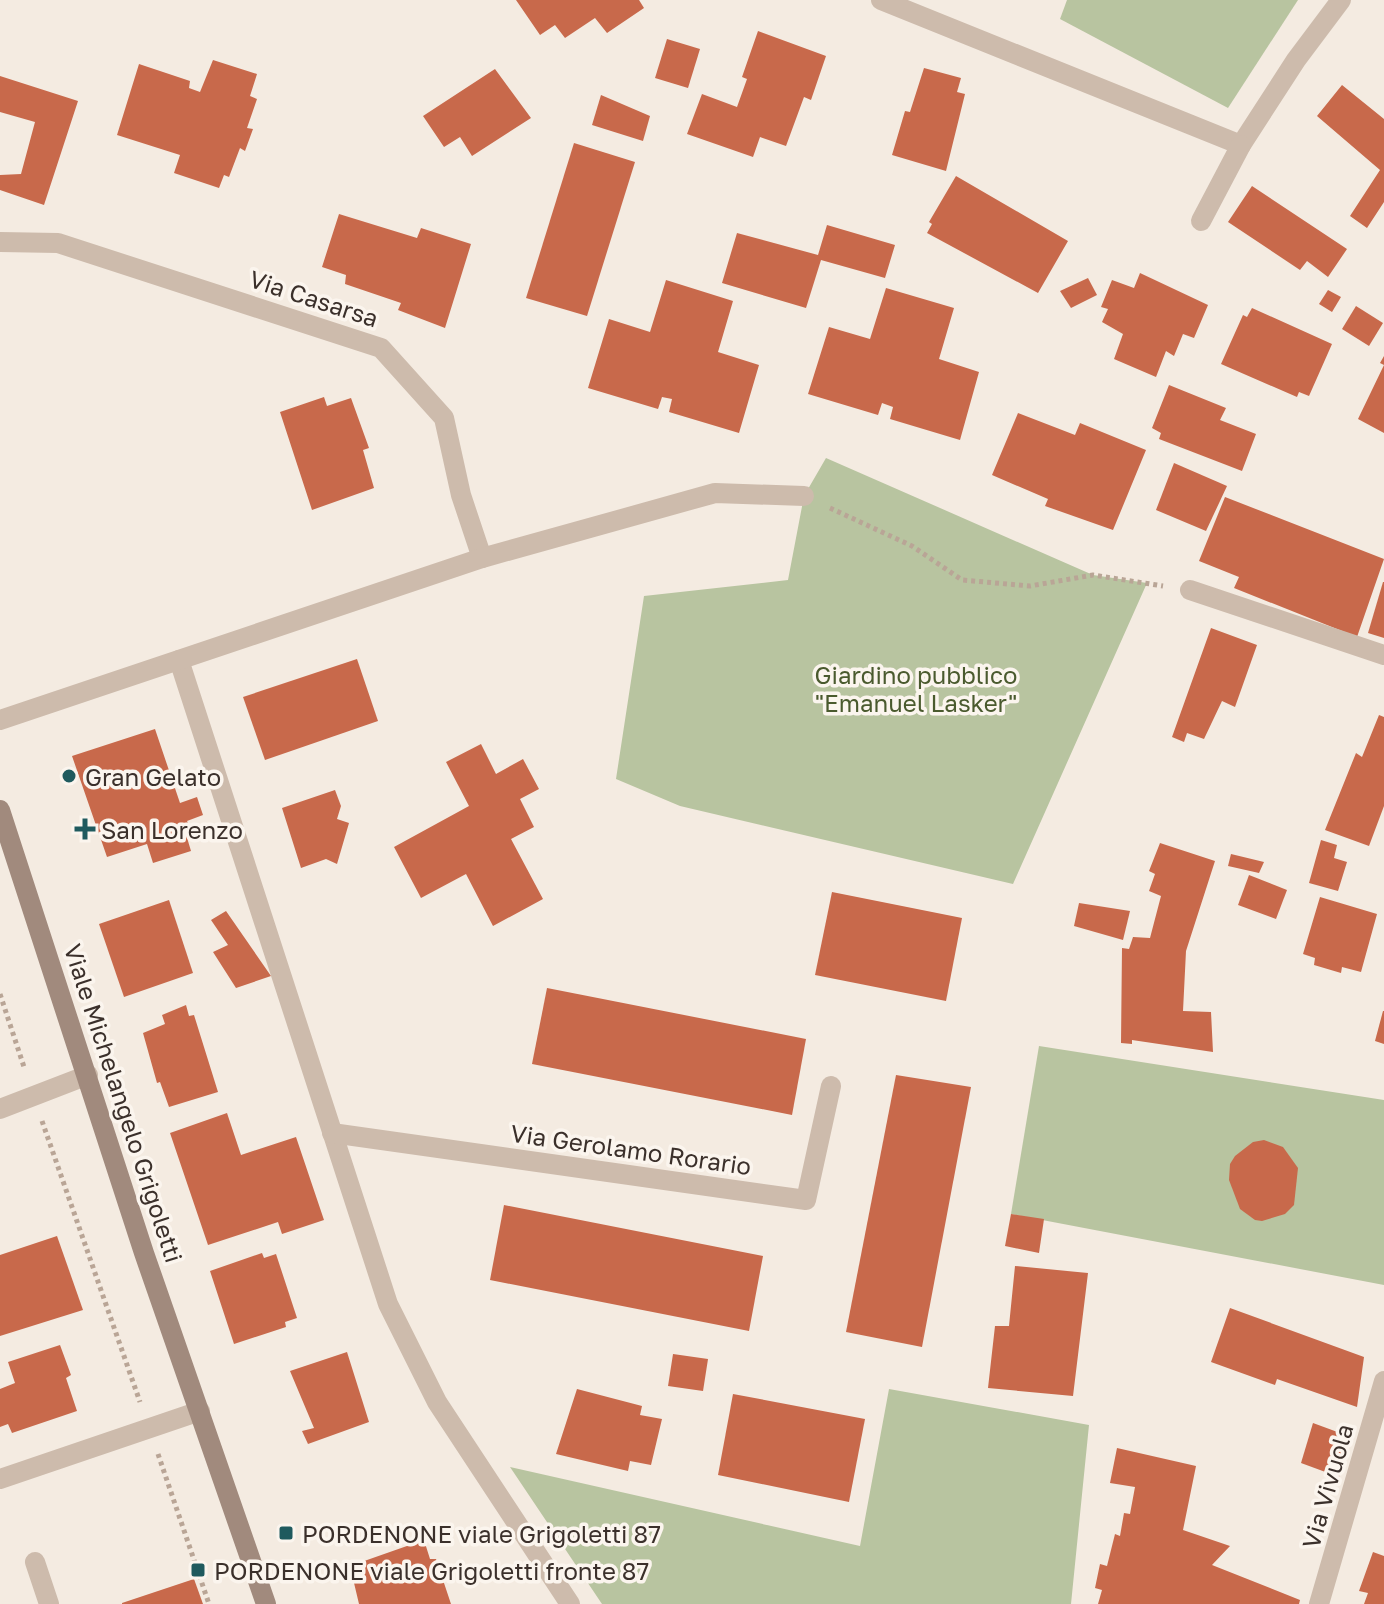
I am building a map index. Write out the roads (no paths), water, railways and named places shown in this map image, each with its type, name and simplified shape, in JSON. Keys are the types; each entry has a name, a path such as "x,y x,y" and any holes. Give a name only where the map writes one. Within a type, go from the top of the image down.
{"main road":[{"name":"Viale Michelangelo Grigoletti","path":"0,810 266,1604"}],"street":[{"path":"881,0 1241,145"},
{"path":"1201,221 1241,145 1296,60 1341,0"},
{"name":"Via Casarsa","path":"0,242 58,243 381,348 444,418 461,495 482,558"},
{"path":"0,720 482,558 715,493 804,496"},
{"path":"1190,590 1384,655"},
{"path":"179,660 388,1304 437,1402 570,1604"},
{"path":"0,1109 88,1075"},
{"name":"Via Gerolamo Rorario","path":"332,1133 806,1200 831,1086"},
{"name":"Via Vivuola","path":"1319,1604 1384,1381"},
{"path":"0,1479 200,1411"},
{"path":"35,1562 49,1604"}],"place":[{"name":"Gran Gelato","path":"69,776"},
{"name":"San Lorenzo","path":"85,829"},
{"name":"PORDENONE viale Grigoletti 87","path":"286,1533"},
{"name":"PORDENONE viale Grigoletti fronte 87","path":"198,1570"}],"park label":[{"name":"Giardino pubblico \"Emanuel Lasker\"","path":"916,688"}]}
